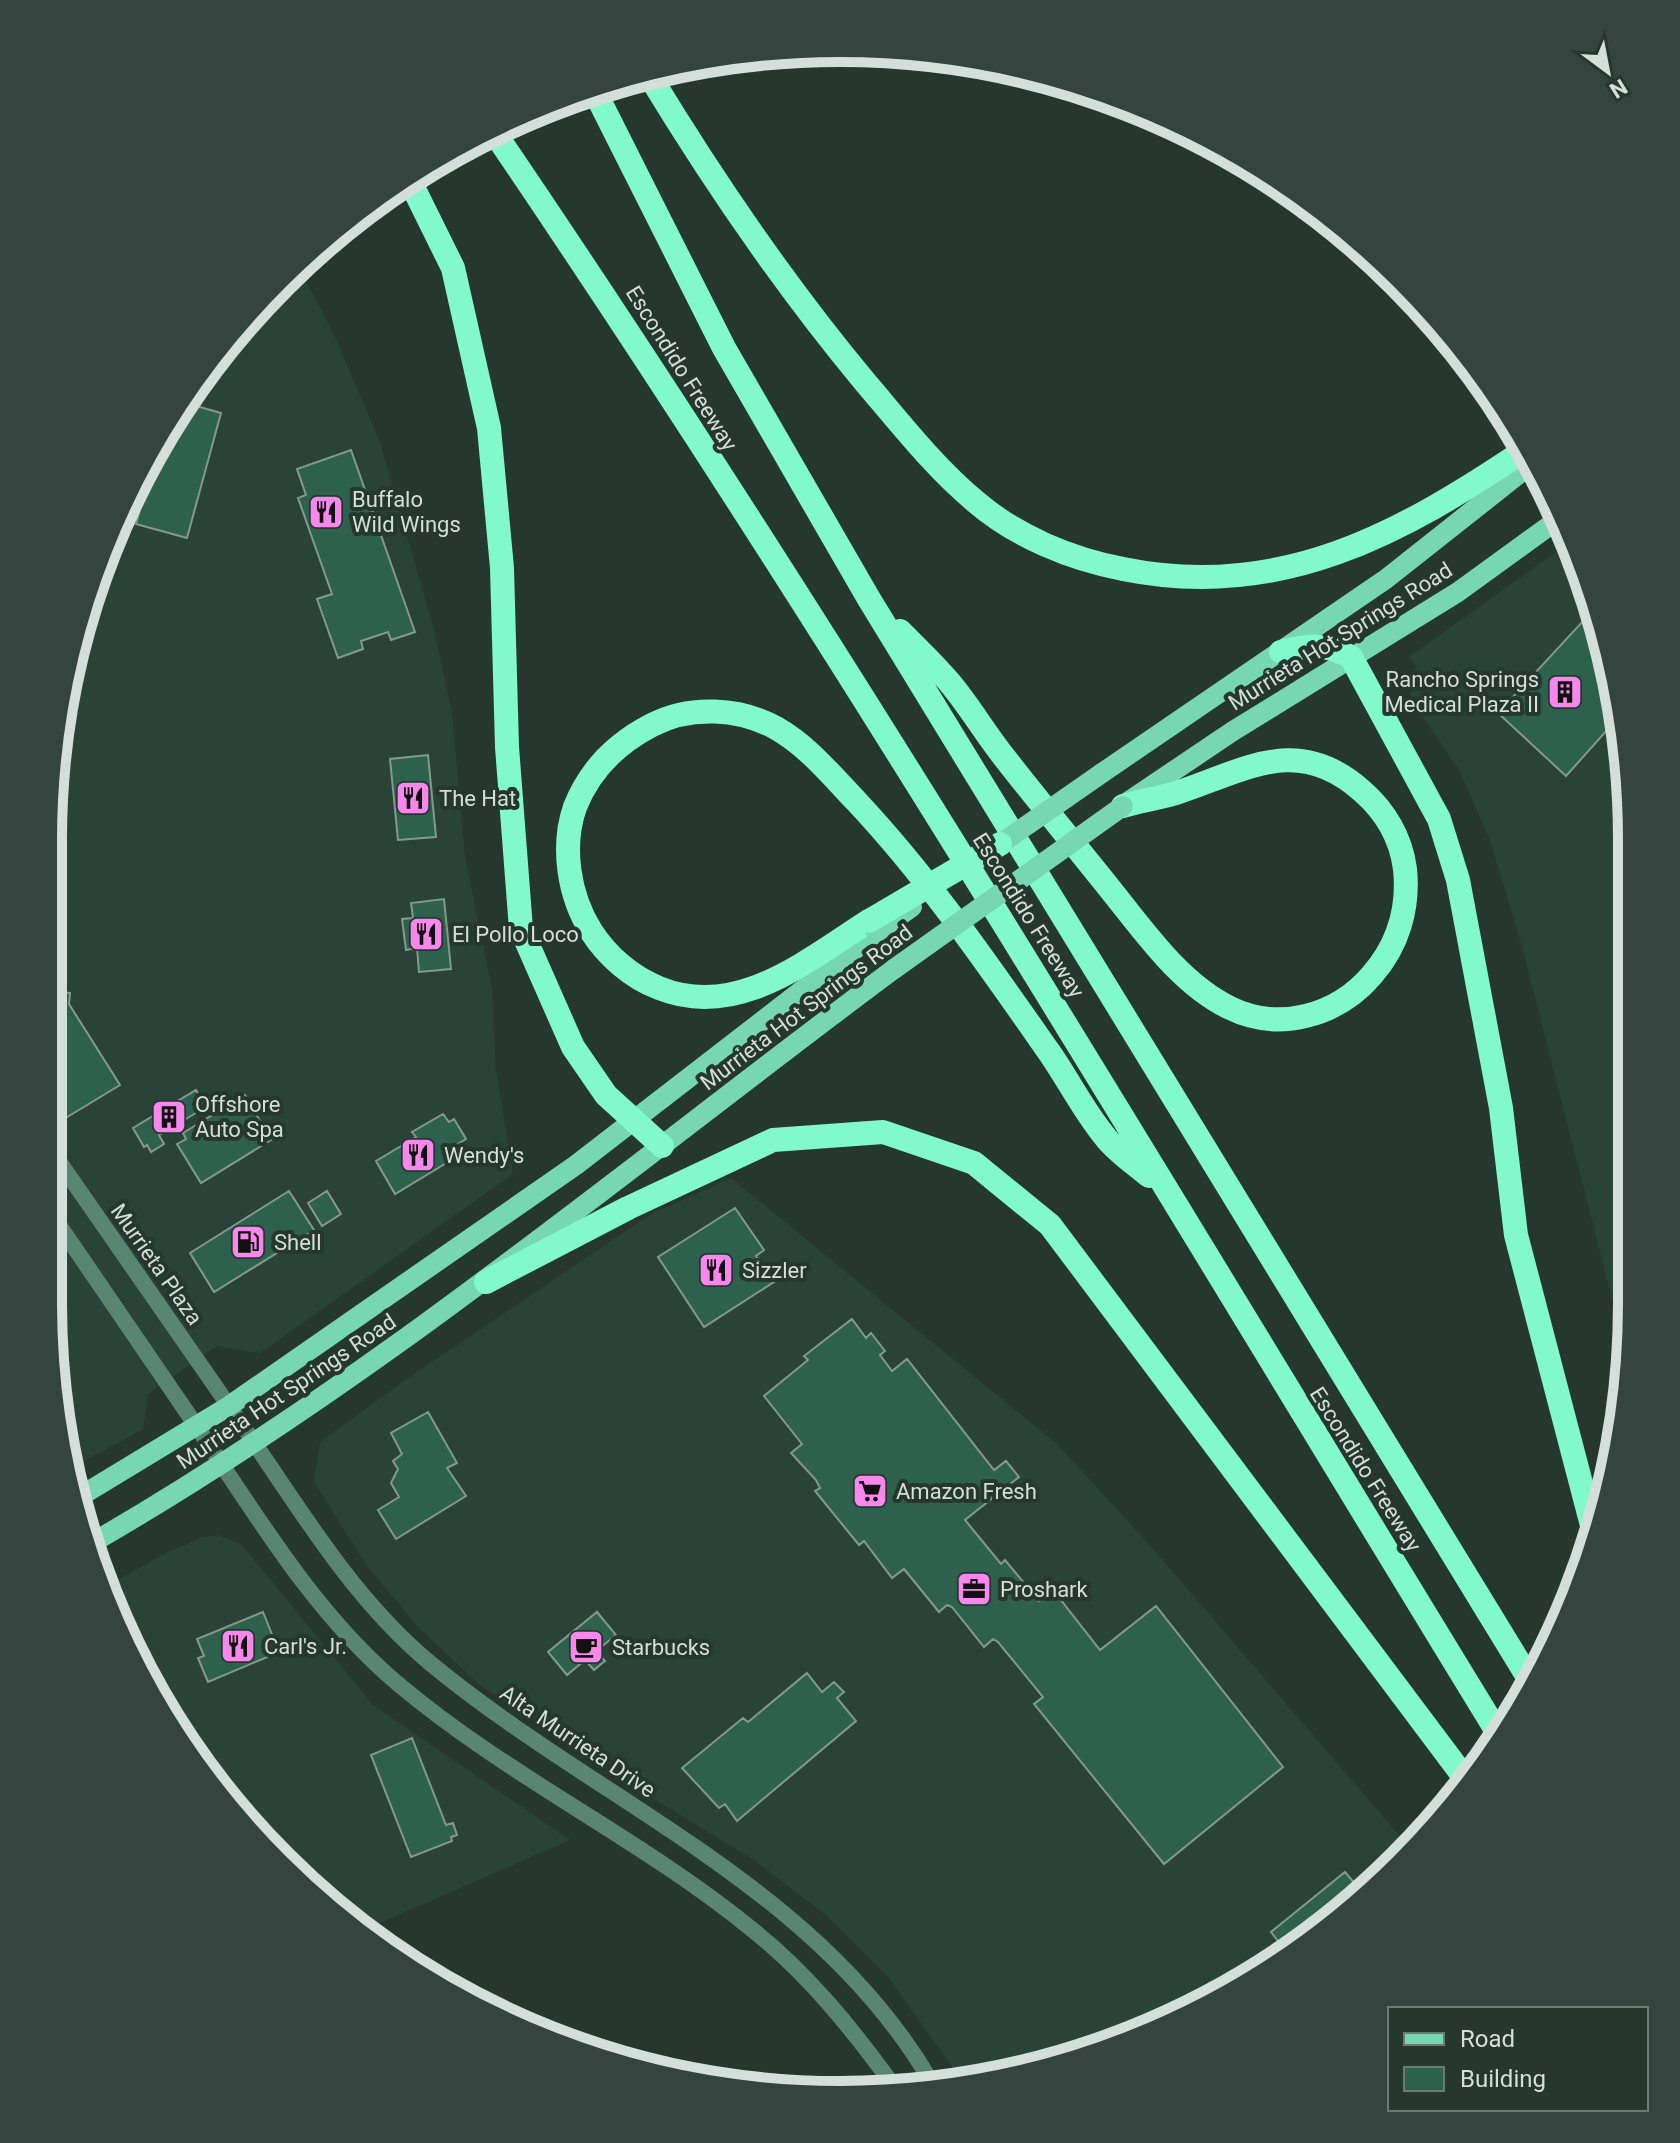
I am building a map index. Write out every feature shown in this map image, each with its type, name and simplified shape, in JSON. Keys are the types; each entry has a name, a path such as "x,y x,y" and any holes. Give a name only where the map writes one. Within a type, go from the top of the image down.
{"highway":[{"path":"655,85 703,165 819,327 933,462 977,504 1034,540 1100,565 1161,577 1227,579 1296,568 1359,545 1425,512 1516,455"},
{"name":"Escondido Freeway","path":"599,100 724,348 869,599 1525,1672"},
{"name":"Escondido Freeway","path":"500,140 600,287 1049,993 1165,1191 1493,1725"},
{"path":"414,189 453,268 489,428 502,568 507,747 521,929 573,1047 606,1095 632,1122 662,1146"},
{"path":"869,599 950,683 1001,754 1172,963 1217,1002 1267,1019 1288,1020 1310,1016 1348,998 1367,982 1388,954 1404,909 1405,867 1398,841 1375,802 1340,774 1293,760 1254,763 1176,793 1123,806"},
{"path":"1281,652 1312,644 1333,647 1351,657 1439,819 1458,880 1501,1108 1516,1235 1589,1512"},
{"path":"1000,844 873,927 778,979 748,991 706,997 666,991 647,983 617,962 600,945 581,913 569,865 568,843 575,809 598,766 616,748 659,721 680,714 731,713 777,729 810,753 875,821 956,920 1106,1139 1165,1191"},
{"path":"486,1282 628,1208 773,1140 883,1132 974,1163 1050,1225 1460,1772"}],"main road":[{"name":"Murrieta Hot Springs Road","path":"1000,844 1397,571 1524,470"},
{"name":"Murrieta Hot Springs Road","path":"99,1539 255,1444 486,1282 894,969 1123,806 1351,657 1458,592 1551,525"},
{"name":"Murrieta Hot Springs Road","path":"86,1493 229,1406 576,1165 873,927"}],"street":[{"name":"Murrieta Plaza","path":"62,1166 229,1406"},
{"path":"62,1229 223,1465 336,1622 373,1662 461,1733 628,1841 756,1932 825,1999 888,2079"},
{"name":"Alta Murrieta Drive","path":"229,1406 355,1585 421,1656 503,1718 708,1855 778,1907 831,1953 865,1989 927,2076"}],"shaded area":[{"path":"304,277 334,335 380,442 435,633 452,713 465,857 492,989 496,1070 513,1174 260,1353 217,1346 148,1394 143,1429 79,1464 69,1405 62,1303 62,840 69,738 77,688 103,590 142,496 166,451 223,366 255,327"},
{"path":"1561,548 1577,590 1603,688 1616,789 1617,1319 1521,943 1490,840 1459,770 1410,698 1416,666 1409,657"},
{"path":"731,1178 1057,1444 1147,1542 1403,1839 1353,1888 1314,1920 1229,1977 1184,2001 1090,2040 992,2066 956,2072 889,1978 826,1915 754,1860 579,1753 481,1686 420,1629 367,1566 314,1482 320,1442 404,1381 651,1214"},
{"path":"219,1535 241,1544 373,1705 570,1840 374,1926 327,1888 255,1816 193,1735 142,1647 114,1582 168,1552 203,1537"}],"building":[{"path":"195,406 221,413 187,538 136,524 146,489"},
{"path":"351,450 415,632 391,640 388,632 361,641 363,649 338,658 317,599 332,594 298,498 306,495 297,469"},
{"name":"Rancho Springs Medical Plaza II","path":"1585,619 1609,728 1566,776 1498,713"},
{"name":"The Hat","path":"428,755 436,837 398,840 390,759"},
{"name":"El Pollo Loco","path":"444,899 451,969 419,972 417,948 406,950 402,919 413,918 411,903"},
{"path":"62,992 70,993 69,1004 120,1085 64,1119"},
{"name":"Offshore Auto Spa","path":"196,1090 206,1107 159,1135 164,1144 151,1152 147,1145 144,1147 133,1128"},
{"path":"245,1095 271,1140 201,1183 177,1144 186,1139 183,1133"},
{"name":"Wendy's","path":"443,1114 449,1122 454,1119 466,1139 448,1150 453,1159 395,1194 376,1161 416,1137 412,1132"},
{"path":"289,1191 314,1230 214,1292 190,1253"},
{"path":"327,1191 341,1214 322,1226 308,1203"},
{"name":"Sizzler","path":"735,1208 764,1250 756,1256 774,1282 704,1327 658,1257"},
{"path":"852,1319 866,1338 871,1333 885,1351 880,1355 892,1371 907,1359 994,1470 1006,1461 1019,1477 965,1520 1001,1564 1005,1560 1039,1601 1053,1590 1100,1650 1156,1606 1283,1767 1164,1864 1034,1704 1043,1697 998,1642 993,1639 984,1647 952,1607 947,1605 939,1612 904,1569 892,1578 864,1541 859,1545 815,1491 820,1488 816,1480 791,1453 802,1444 764,1396 808,1360 804,1356"},
{"path":"428,1412 457,1463 447,1468 466,1496 396,1539 378,1510 399,1497 391,1483 398,1469 393,1461 402,1454 391,1433"},
{"name":"Carl's Jr.","path":"263,1612 279,1652 208,1682 198,1658 204,1656 197,1639"},
{"path":"597,1612 616,1635 596,1651 605,1661 594,1670 585,1660 567,1675 548,1652"},
{"path":"807,1673 822,1692 834,1682 844,1692 837,1698 856,1721 737,1821 725,1804 719,1808 682,1768 743,1718 748,1722"},
{"path":"412,1738 446,1825 453,1823 457,1835 451,1837 452,1841 411,1857 371,1755"},
{"path":"1345,1872 1356,1885 1280,1944 1271,1932"}],"place":[{"name":"Buffalo Wild Wings","path":"326,512"},
{"name":"Rancho Springs Medical Plaza II","path":"1565,692"},
{"name":"The Hat","path":"413,798"},
{"name":"El Pollo Loco","path":"426,934"},
{"name":"Offshore Auto Spa","path":"169,1117"},
{"name":"Wendy's","path":"418,1155"},
{"name":"Shell","path":"248,1242"},
{"name":"Sizzler","path":"716,1270"},
{"name":"Amazon Fresh","path":"870,1491"},
{"name":"Proshark","path":"974,1589"},
{"name":"Carl's Jr.","path":"238,1646"},
{"name":"Starbucks","path":"586,1647"}]}
